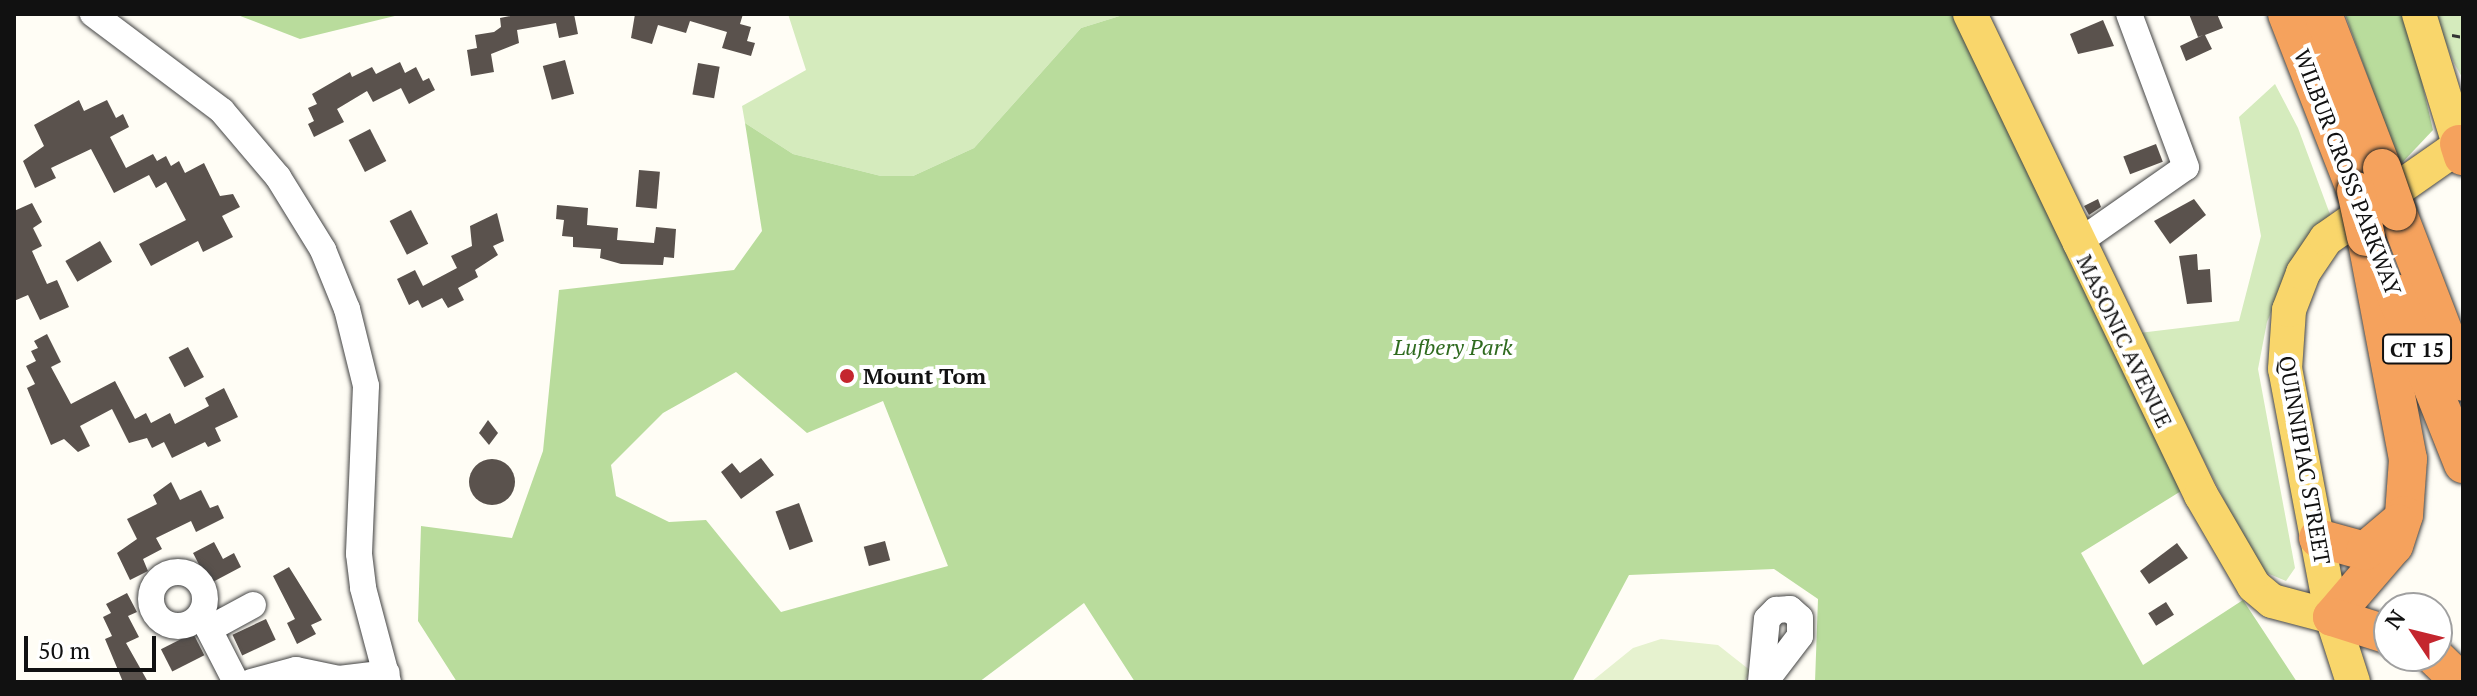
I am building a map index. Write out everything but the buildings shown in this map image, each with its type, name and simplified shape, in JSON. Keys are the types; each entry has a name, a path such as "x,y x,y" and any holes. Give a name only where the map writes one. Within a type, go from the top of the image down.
{"highway":[{"name":"WILBUR CROSS PARKWAY","path":"2287,14 2369,180"},
{"name":"WILBUR CROSS PARKWAY","path":"2323,14 2369,180 2378,227 2463,464"},
{"name":"WILBUR CROSS PARKWAY","path":"2378,227 2463,382"},
{"path":"2373,630 2332,617 2394,545 2404,515 2408,459 2378,227"},
{"path":"2318,538 2365,551 2384,539 2404,515"}],"main road":[{"name":"MASONIC AVENUE","path":"1970,14 2076,244 2201,495 2254,586 2272,601 2332,617"},
{"path":"2419,14 2462,148"},
{"name":"QUINNIPIAC STREET","path":"2353,682 2332,617 2285,369 2285,337 2295,291 2326,239 2462,148"}],"street":[{"path":"93,14 222,111 278,177 323,250 347,309 366,386 359,554 363,588 387,678 339,679 296,670 251,682"},
{"path":"2076,244 2186,167 2129,14"},
{"path":"236,682 205,622 253,605"}],"green space":[{"path":"235,14 403,14 300,39"},
{"path":"788,14 1126,14 1081,28 974,148 913,176 881,176 793,154 745,123 742,106 806,70"},
{"name":"Lufbery Park","path":"1126,14 1955,14 2186,488 2081,553 2143,665 2243,600 2297,682 1815,682 1818,599 1774,569 1629,575 1572,682 1135,682 1084,603 979,682 457,682 418,621 421,526 512,538 543,451 559,290 734,270 762,231 745,123 793,154 881,176 913,176 974,148 1081,28","holes":["736,372 807,433 883,401 948,566 781,612 706,520 669,522 616,496 611,465 663,413"]},
{"path":"2345,14 2406,14 2433,130 2400,165"},
{"path":"2434,14 2463,14 2463,79 2454,63"},
{"path":"2275,84 2298,128 2331,217 2288,273 2267,322 2258,369 2295,568 2286,581 2260,570 2139,333 2239,321 2261,236 2239,117"},
{"path":"1661,639 1718,645 1751,671 1744,682 1591,682 1633,648"}],"place":[{"name":"Mount Tom","path":"847,376"}]}
